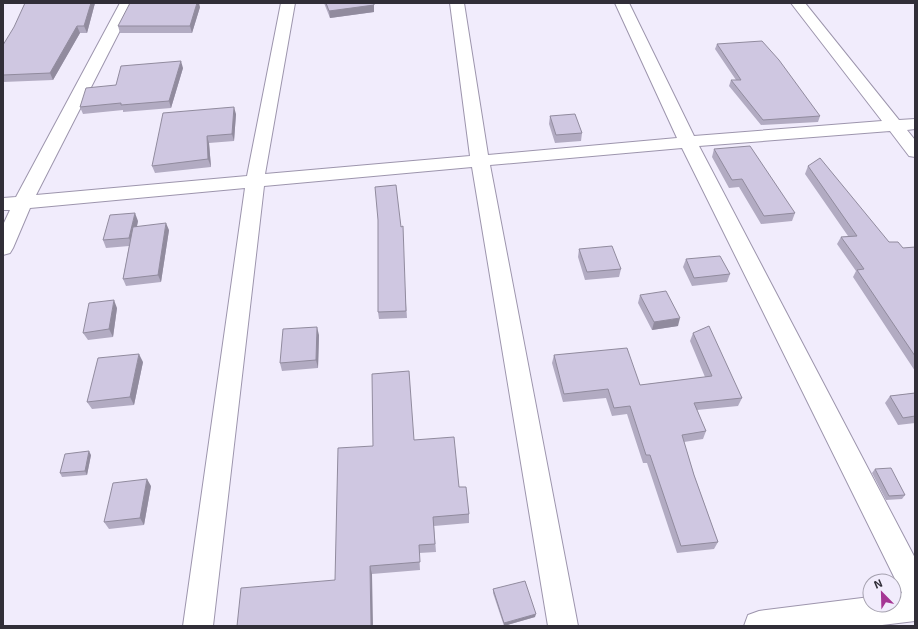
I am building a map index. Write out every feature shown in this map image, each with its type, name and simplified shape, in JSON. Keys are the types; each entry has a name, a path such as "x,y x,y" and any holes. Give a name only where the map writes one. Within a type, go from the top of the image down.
{"street":[{"path":"3,248 23,202 127,3"},
{"path":"198,626 255,181 288,3"},
{"path":"457,3 480,161 563,626"},
{"path":"622,3 688,142 915,588"},
{"path":"798,3 915,152"},
{"path":"3,204 688,142 894,127 915,124"},
{"path":"759,626 915,606"}],"building":[{"path":"25,3 91,3 84,26 77,26 50,73 3,75 3,45 14,27"},
{"path":"130,3 197,3 190,26 118,26"},
{"path":"326,3 374,3 374,5 329,11"},
{"path":"762,41 779,60 820,116 763,120 731,80 741,80 717,44"},
{"path":"181,61 169,101 121,105 121,103 80,107 86,88 116,85 121,66"},
{"path":"234,107 232,134 207,136 208,159 152,166 163,113"},
{"path":"575,114 582,133 556,135 550,116"},
{"path":"750,146 795,213 764,216 742,179 732,180 714,149"},
{"path":"820,158 889,242 898,242 903,248 915,247 915,356 857,270 864,269 841,237 857,236 808,166"},
{"path":"396,185 401,227 403,226 406,311 378,312 378,220 375,187"},
{"path":"135,213 129,238 103,240 110,215"},
{"path":"166,223 158,275 123,279 133,227"},
{"path":"612,246 621,269 587,272 579,249"},
{"path":"720,256 730,274 694,278 686,259"},
{"path":"666,291 680,318 654,322 640,295"},
{"path":"114,300 109,329 83,333 89,303"},
{"path":"709,326 742,398 694,403 706,431 682,435 694,475 718,542 681,546 650,455 646,455 630,406 614,408 608,389 564,394 554,355 627,348 640,385 712,376 693,333"},
{"path":"317,327 316,360 280,363 283,329"},
{"path":"139,354 130,397 87,402 98,358"},
{"path":"409,371 414,440 454,437 459,487 466,487 469,514 433,517 435,544 419,545 420,562 370,566 371,626 237,626 241,588 335,580 338,448 373,446 372,374"},
{"path":"915,393 915,416 903,418 890,396"},
{"path":"89,451 85,471 60,473 65,454"},
{"path":"891,468 905,495 889,496 875,469"},
{"path":"147,479 140,518 104,522 113,483"},
{"path":"525,581 536,614 504,623 493,589"}]}
